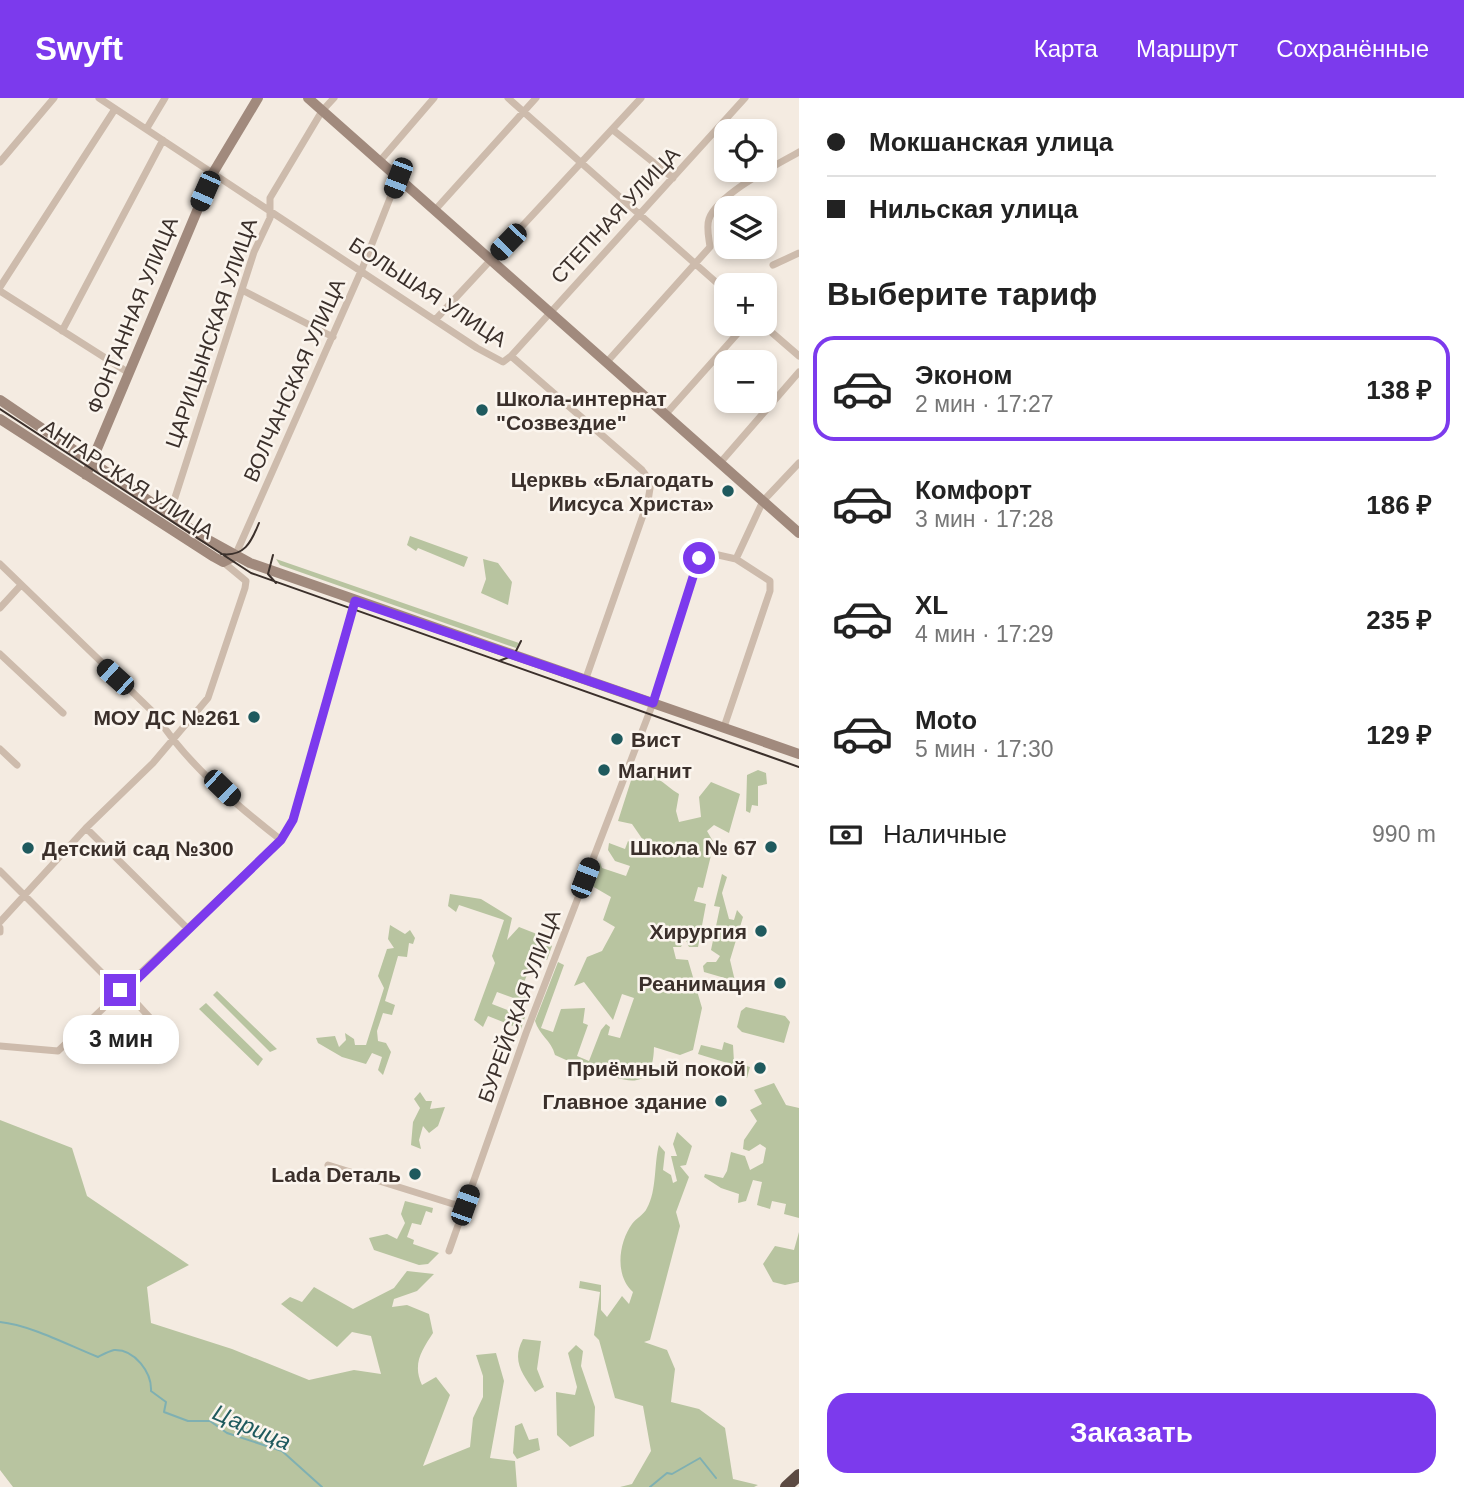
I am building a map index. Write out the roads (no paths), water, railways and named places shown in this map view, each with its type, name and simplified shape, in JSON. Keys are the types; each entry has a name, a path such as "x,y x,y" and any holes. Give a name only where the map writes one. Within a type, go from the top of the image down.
{"highway":[{"path":"786,1487 799,1475"}],"main road":[{"name":"ФОНТАННАЯ УЛИЦА","path":"86,475 213,173 258,98"},
{"path":"308,98 799,534"},
{"name":"АНГАРСКАЯ УЛИЦА","path":"0,400 170,513 229,561"},
{"name":"АНГАРСКАЯ УЛИЦА","path":"0,419 86,475 229,561 586,678 799,753"}],"street":[{"path":"0,162 54,98"},
{"name":"БОЛЬШАЯ УЛИЦА","path":"99,98 503,362 511,356 642,470 651,482 648,501 586,678"},
{"path":"147,128 165,98"},
{"name":"ЦАРИЦЫНСКАЯ УЛИЦА","path":"170,513 258,240 270,218 270,198 323,111 334,98"},
{"path":"379,162 434,98"},
{"path":"508,98 714,279"},
{"path":"435,210 536,98"},
{"path":"436,319 583,164 641,98"},
{"name":"СТЕПНАЯ УЛИЦА","path":"511,356 548,312 641,215 745,98"},
{"path":"115,108 0,289 129,373"},
{"path":"613,130 673,178"},
{"path":"62,331 163,140"},
{"path":"606,363 710,247 709,219 716,208 754,176 799,152"},
{"name":"ВОЛЧАНСКАЯ УЛИЦА","path":"229,561 332,337 398,178"},
{"path":"772,265 799,253"},
{"path":"242,290 332,337"},
{"path":"665,415 735,336"},
{"path":"776,336 799,356"},
{"path":"720,463 799,372"},
{"path":"724,727 770,591 770,581 736,559 763,501 799,463"},
{"name":"БУРЕЙСКАЯ УЛИЦА","path":"449,1251 526,1032 653,703 699,558 705,552 713,552 736,559"},
{"path":"0,922 24,893 172,741 208,698 245,588 246,580 229,561"},
{"path":"0,564 155,714 172,741 253,818 281,840"},
{"path":"0,608 21,585"},
{"path":"0,1046 58,1051 120,990 131,985 281,840 293,820 355,601"},
{"path":"0,654 63,713"},
{"path":"0,749 17,765"},
{"path":"86,828 188,929"},
{"path":"0,872 120,990 130,996 163,1032"},
{"path":"328,1165 453,1204 465,1205"}],"waterway":[{"name":"Царица","path":"0,1322 36,1331 98,1357 114,1350 129,1353 141,1363 149,1377 151,1391 166,1402 164,1412 188,1421 210,1421 227,1433 282,1451 322,1487"},
{"name":"Царица","path":"650,1487 667,1473 672,1474 700,1458 716,1478"}],"tram line":[{"path":"0,409 251,573 799,767"},
{"path":"221,554 236,553 246,547 259,523"},
{"path":"273,555 268,574 276,583"},
{"path":"499,661 514,655 521,641"}],"place":[{"name":"Школа-интернат \"Созвездие\"","path":"482,410"},
{"name":"Церквь «Благодать Иисуса Христа»","path":"728,491"},
{"name":"МОУ ДС №261","path":"254,717"},
{"name":"Вист","path":"617,739"},
{"name":"Магнит","path":"604,770"},
{"name":"Школа № 67","path":"771,847"},
{"name":"Детский сад №300","path":"28,848"},
{"name":"Хирургия","path":"761,931"},
{"name":"Реанимация","path":"780,983"},
{"name":"Приёмный покой","path":"760,1068"},
{"name":"Главное здание","path":"721,1101"},
{"name":"Lada Dеталь","path":"415,1174"}]}
